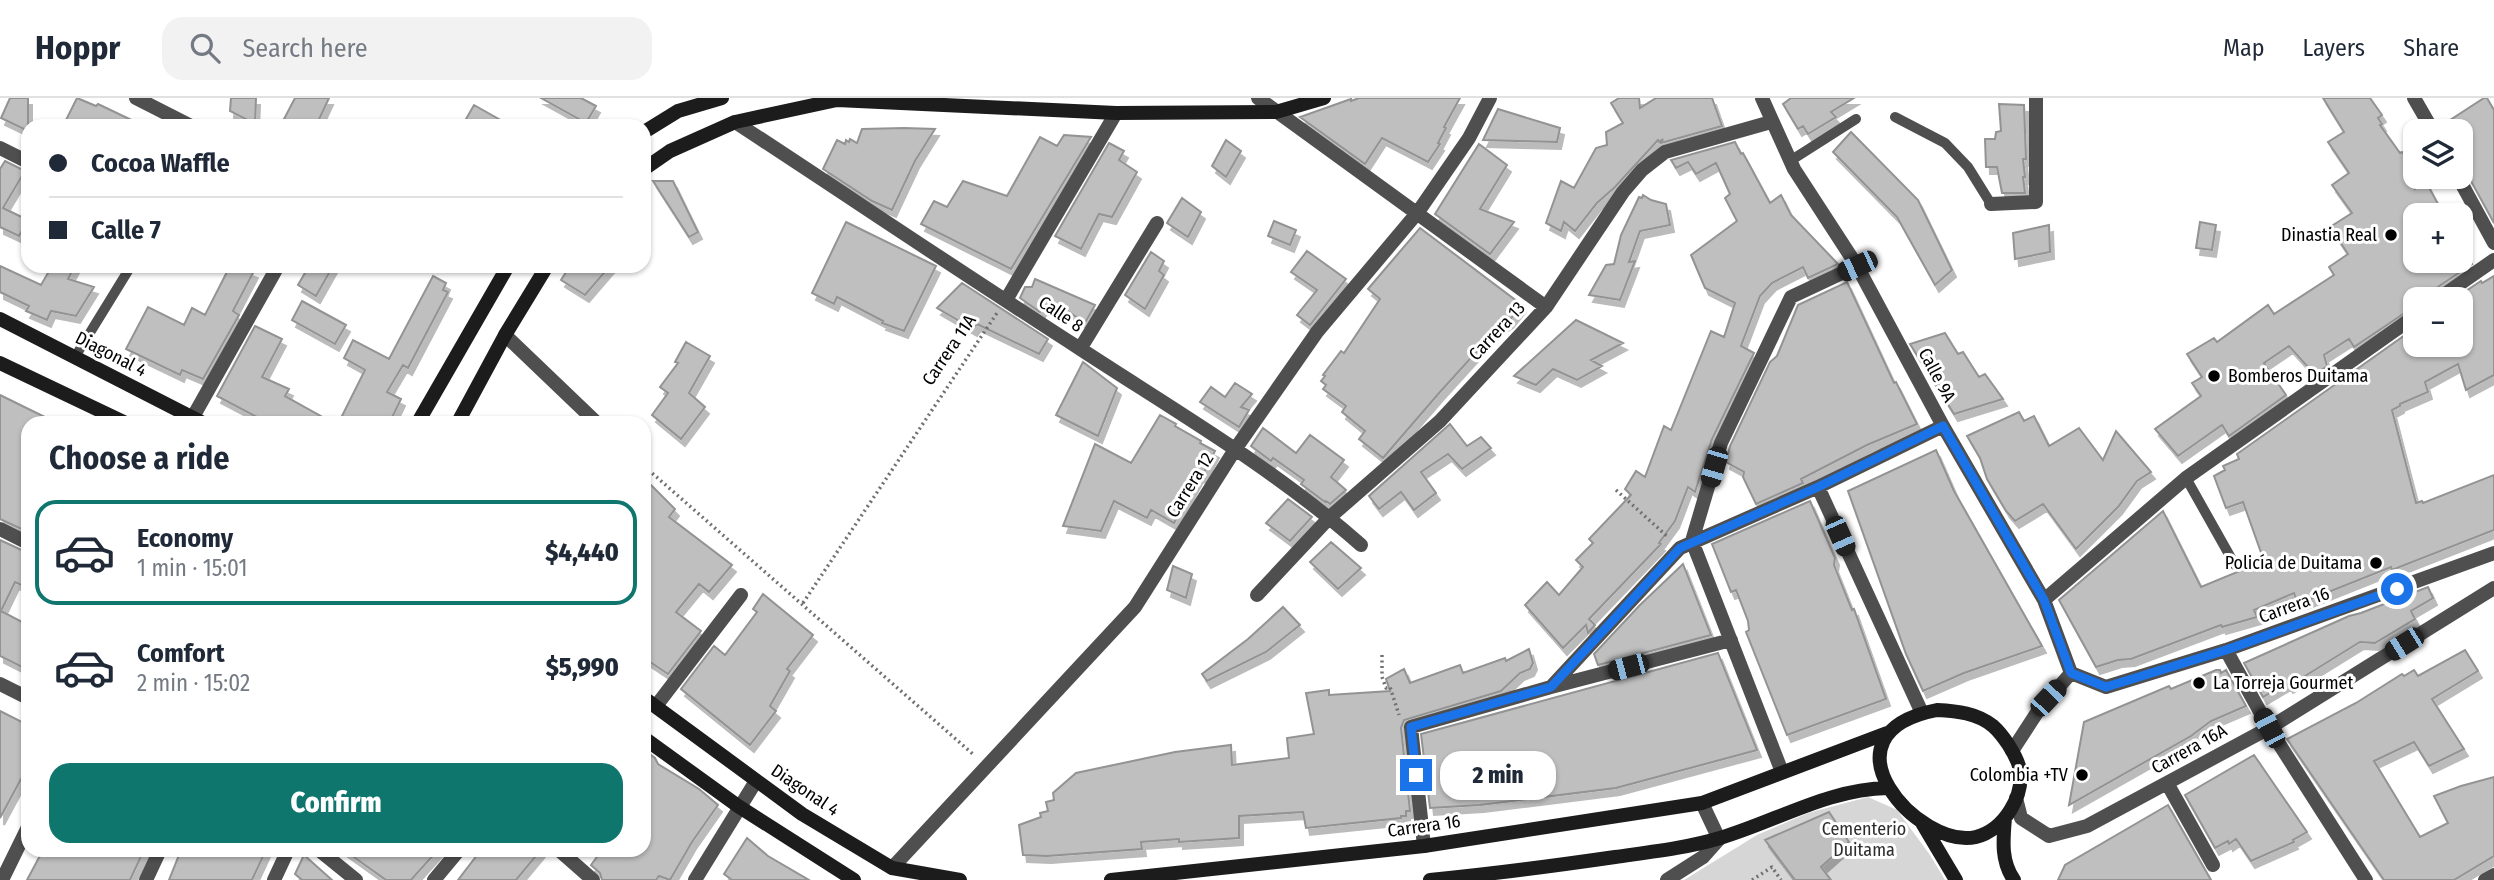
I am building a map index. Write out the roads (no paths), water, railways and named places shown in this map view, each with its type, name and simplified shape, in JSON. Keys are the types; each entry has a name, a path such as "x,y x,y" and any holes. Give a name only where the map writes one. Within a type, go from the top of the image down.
{"main road":[{"path":"651,128 678,111 722,98"},
{"path":"651,164 670,151 735,122 837,100 1116,113 1276,112 1324,98"},
{"path":"422,416 504,273"},
{"path":"461,416 505,335 543,273"},
{"name":"Diagonal 4","path":"0,319 183,416"},
{"path":"0,363 111,416"},
{"name":"Diagonal 4","path":"651,703 802,814 892,868 960,880"},
{"path":"1951,710 1978,717 1993,726 2012,751 2019,768 2015,798 2005,818 1996,828 1976,837 1959,838 1940,832 1922,821 1888,788 1879,758 1887,733 1922,713 1951,710"},
{"name":"Carrera 16","path":"1150,879 1424,846 1702,803 1887,733"},
{"path":"651,743 738,806 854,880"},
{"path":"1430,880 1511,876 1719,839 1827,797 1866,788 1888,788"},
{"path":"2005,818 2003,856 2007,870 2014,880"},
{"path":"1922,821 1956,880"},
{"path":"1111,880 1150,879"}],"street":[{"path":"136,98 177,119"},
{"path":"1258,98 1546,307"},
{"name":"Carrera 12","path":"892,868 1135,607 1236,448 1317,332 1418,212 1469,138 1490,98"},
{"name":"Calle 9A","path":"1762,98 1790,161 1857,266 1943,426 2044,600 2071,673"},
{"path":"1991,204 2036,202 2036,98"},
{"path":"2414,98 2426,119"},
{"path":"1006,300 1116,113"},
{"name":"Calle 8","path":"735,122 1080,349 1236,448 1329,517 1360,545"},
{"name":"Carrera 13","path":"1257,595 1329,517 1440,421 1546,307 1623,192 1642,170 1665,152 1771,122"},
{"path":"0,148 21,158"},
{"path":"2465,189 2494,243"},
{"path":"1080,349 1157,223"},
{"path":"2455,287 2494,260"},
{"path":"1782,772 1731,640 1686,545 1721,443 1790,297 1857,266"},
{"path":"192,416 274,273"},
{"path":"2044,600 2186,478 2403,324"},
{"path":"505,335 590,416"},
{"path":"1551,687 1686,545 1818,487 1943,426"},
{"path":"1818,487 1922,713"},
{"path":"0,529 21,540"},
{"name":"Carrera 16","path":"2071,673 2106,687 2226,650 2494,553"},
{"name":"Carrera 16A","path":"2015,798 2021,818 2049,836 2087,826 2269,728 2494,588"},
{"path":"651,701 741,595"},
{"path":"1424,846 1411,727 1731,640"},
{"path":"2226,650 2269,728 2366,880"},
{"path":"2012,751 2038,711 2071,673"},
{"path":"0,684 21,694"},
{"path":"695,880 755,781"},
{"path":"2167,783 2213,865"},
{"path":"1667,880 1703,857 1719,839 1702,803"},
{"path":"2,880 21,841"},
{"path":"146,880 157,857"},
{"path":"274,880 285,857"},
{"path":"329,857 356,880"},
{"path":"434,880 453,857"},
{"path":"567,857 593,880"},
{"path":"2485,880 2494,875"}],"lane":[{"path":"1895,117 1945,143 1968,167 1991,204"},
{"path":"1790,161 1856,119"},
{"path":"75,357 127,273"},
{"path":"2186,478 2235,565"}],"place":[{"name":"Dinastia Real","path":"2391,235"},
{"name":"Bomberos Duitama","path":"2214,376"},
{"name":"Policía de Duitama","path":"2376,563"},
{"name":"La Torreja Gourmet","path":"2199,683"},
{"name":"Colombia +TV","path":"2082,775"}],"park label":[{"name":"Cementerio Duitama","path":"1864,839"}]}
